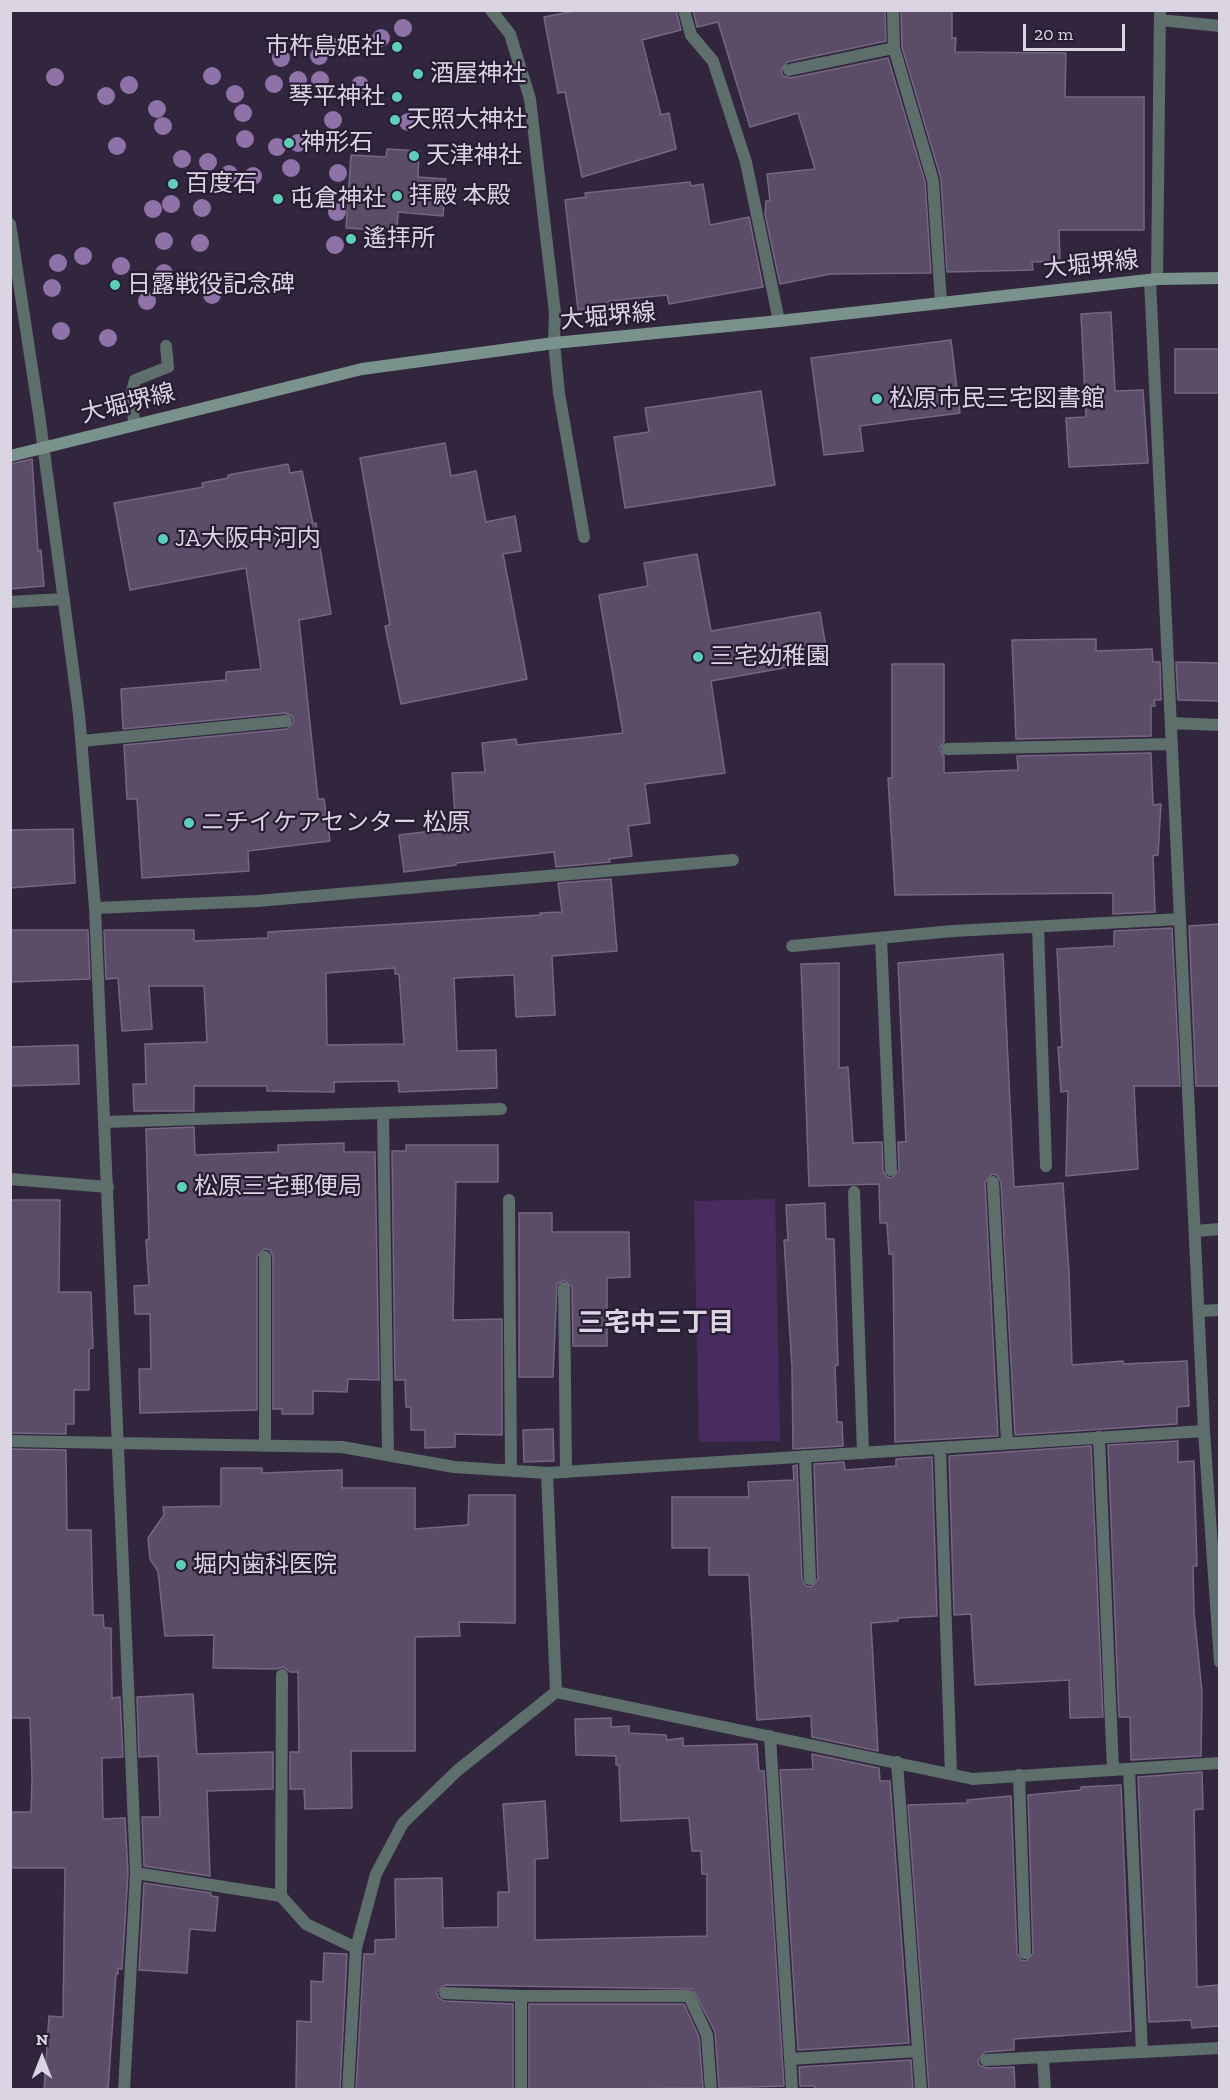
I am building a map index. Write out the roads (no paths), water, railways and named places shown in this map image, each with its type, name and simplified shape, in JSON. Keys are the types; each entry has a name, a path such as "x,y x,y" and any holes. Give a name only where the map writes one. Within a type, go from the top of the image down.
{"main road":[{"name":"大堀堺線","path":"10,456 362,369 554,343 779,321 1154,279 1220,278"}],"street":[{"path":"491,10 510,34 530,99 555,313 554,343 559,393 584,537"},
{"path":"684,10 691,35 713,61 746,162 779,321"},
{"path":"893,10 894,48 933,181 941,303"},
{"path":"1220,26 1160,15 1154,279 1194,1231 1204,1431 1220,1662"},
{"path":"789,70 894,48"},
{"path":"10,224 82,741 95,908 136,1872 124,2090"},
{"path":"134,425 132,392 135,380 168,367 166,346"},
{"path":"10,602 64,599"},
{"path":"82,741 286,721"},
{"path":"1171,723 1220,725"},
{"path":"947,749 1172,744"},
{"path":"95,908 257,901 733,860"},
{"path":"792,946 1038,927 1180,919"},
{"path":"1038,927 1046,1166"},
{"path":"881,938 891,1170"},
{"path":"105,1122 501,1109"},
{"path":"382,1113 388,1455"},
{"path":"10,1179 108,1187"},
{"path":"993,1182 1007,1443"},
{"path":"854,1192 863,1453"},
{"path":"509,1200 511,1471"},
{"path":"1194,1231 1220,1229"},
{"path":"265,1257 265,1446"},
{"path":"564,1288 566,1472"},
{"path":"1199,1311 1220,1310"},
{"path":"10,1441 342,1447 454,1467 546,1473 1204,1431"},
{"path":"1099,1437 1113,1770"},
{"path":"940,1448 951,1774"},
{"path":"805,1456 810,1579"},
{"path":"546,1473 556,1692"},
{"path":"281,1896 282,1675"},
{"path":"556,1692 973,1779 1220,1763"},
{"path":"348,2090 356,1948 376,1874 404,1822 458,1770 556,1692"},
{"path":"770,1736 792,2090"},
{"path":"897,1762 921,2090"},
{"path":"1129,1769 1142,2052"},
{"path":"1019,1775 1025,1953"},
{"path":"136,1872 281,1896 306,1924 356,1948"},
{"path":"445,1993 521,1996 689,1996 707,2035 711,2090"},
{"path":"521,1996 521,2090"},
{"path":"986,2060 1220,2048"},
{"path":"790,2059 918,2050"},
{"path":"1043,2057 1045,2090"}],"place":[{"name":"市杵島姫社","path":"397,47"},
{"name":"酒屋神社","path":"418,74"},
{"name":"琴平神社","path":"397,97"},
{"name":"天照大神社","path":"395,120"},
{"name":"神形石","path":"289,143"},
{"name":"天津神社","path":"414,156"},
{"name":"百度石","path":"173,184"},
{"name":"拝殿 本殿","path":"397,196"},
{"name":"屯倉神社","path":"278,199"},
{"name":"遙拝所","path":"351,239"},
{"name":"日露戦役記念碑","path":"115,285"},
{"name":"松原市民三宅図書館","path":"877,399"},
{"name":"JA大阪中河内","path":"163,539"},
{"name":"三宅幼稚園","path":"698,657"},
{"name":"ニチイケアセンター 松原","path":"189,823"},
{"name":"松原三宅郵便局","path":"182,1187"},
{"name":"堀内歯科医院","path":"181,1565"}],"district":[{"name":"三宅中三丁目","path":"656,1324"}]}
